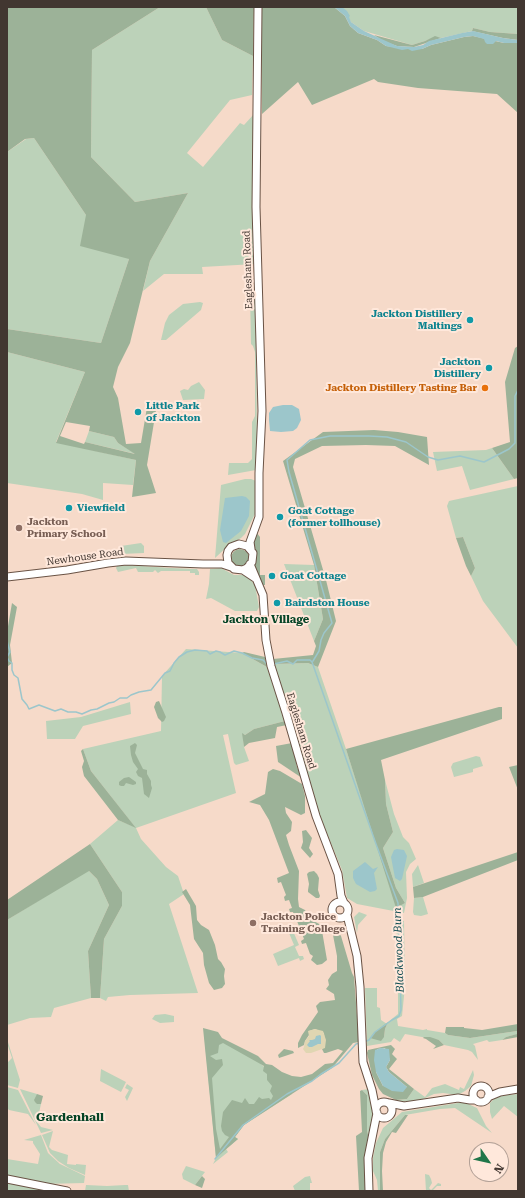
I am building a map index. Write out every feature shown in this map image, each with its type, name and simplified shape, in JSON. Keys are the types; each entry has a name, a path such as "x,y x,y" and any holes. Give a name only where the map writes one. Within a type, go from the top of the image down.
{"main road":[{"name":"Eaglesham Road","path":"251,549 250,542 259,517 259,473 262,411 256,207 258,7"},
{"path":"254,532 239,544 231,547 227,555 227,559 231,567 243,570 255,578"},
{"path":"239,544 247,546 251,549 253,558 247,568 243,570"},
{"name":"Newhouse Road","path":"214,563 227,555"},
{"name":"Newhouse Road","path":"7,576 68,570 108,562 126,561 203,564 214,563 231,567"},
{"name":"Eaglesham Road","path":"250,564 263,595 266,640 271,666 316,816 338,874 339,888 344,903"},
{"path":"339,888 331,910 333,914 346,923 352,932"},
{"path":"332,906 336,902 344,903 348,907 347,915 357,956 360,987 363,1062 372,1090 376,1112 382,1118 389,1116"},
{"path":"339,918 343,918 347,915"},
{"path":"458,1098 480,1086 500,1092"},
{"path":"486,1088 489,1093 488,1097"},
{"path":"369,1191 368,1158 376,1112 379,1104 387,1102 404,1106 458,1098 483,1102 488,1097 500,1092 518,1089"},
{"path":"372,1090 392,1108 389,1116"},
{"path":"475,1090 474,1094 476,1100"},
{"path":"373,1134 389,1116 404,1106"},
{"path":"7,1179 67,1191"}],"green space":[{"path":"7,7 160,7 92,50 91,157 135,202 188,193 150,261 130,343 118,367 113,387 118,398 126,444 141,443 148,401 157,404 147,465 156,493 132,497 136,460 56,443 85,372 7,352 7,329 101,343 129,259 80,246 86,215 34,138 25,139 7,152","holes":["66,422 90,426 89,431 114,437 118,443 135,454 85,442 84,444 60,436"]},
{"path":"160,7 206,7 222,40 253,56 252,95 230,100 187,153 203,167 240,123 244,125 254,114 255,264 202,267 203,274 164,274 143,291 150,261 188,193 135,202 91,157 92,50"},
{"path":"206,7 254,7 253,56 222,40"},
{"path":"262,7 334,7 345,16 350,26 358,33 377,40 386,46 422,49 431,45 473,36 504,43 518,43 518,113 497,94 418,88 378,82 374,79 312,105 298,82 262,114"},
{"path":"342,7 518,7 518,34 490,32 473,28 472,31 441,38 435,37 412,45 364,31 351,22"},
{"path":"473,28 490,32 518,34 518,40 472,31"},
{"path":"374,35 412,45 435,36 441,38 414,47 397,46 383,41"},
{"path":"34,138 86,215 129,259 101,343 7,329 7,152 26,139"},
{"path":"256,294 257,466 256,470 228,475 229,463 248,463 252,459 252,422 255,416 255,352 251,344 250,295"},
{"path":"203,303 201,310 166,340 161,340 165,323 169,315 183,304"},
{"path":"518,346 518,478 514,479 492,448 510,442 505,382 515,348"},
{"path":"7,352 85,372 56,442 136,460 133,485 103,483 103,500 82,494 7,483"},
{"path":"199,382 205,390 204,399 183,400 180,391 184,389 188,390 191,386"},
{"path":"374,430 427,437 429,465 395,446 322,446 295,459 293,467 326,580 336,621 318,667 308,663 273,664 273,659 313,655 316,646 314,641 323,619 314,565 283,461 323,432"},
{"path":"89,431 114,437 118,443 136,454 85,442"},
{"path":"492,448 514,479 470,490 462,466 437,471 433,452 486,450"},
{"path":"245,479 256,481 256,512 245,534 230,544 215,558 221,485"},
{"path":"518,486 518,648 483,601 471,576 475,568 463,537 456,538 447,506 449,501"},
{"path":"256,533 260,537 260,575 265,575 265,585 262,585 254,567 255,559 253,543"},
{"path":"463,537 475,568 471,576 456,538"},
{"path":"141,543 144,546 144,553 122,554 121,546"},
{"path":"240,549 246,552 249,558 246,564 240,567 234,564 231,558 234,552"},
{"path":"284,564 314,565 323,619 314,641"},
{"path":"127,565 197,569 199,575 190,573 190,571 161,571 158,573 155,570 153,572 138,572 136,568 118,572 116,568 117,566"},
{"path":"221,568 234,575 243,575 250,579 255,585 259,607 257,611 235,611 211,598 206,599 210,569"},
{"path":"12,603 17,607 10,645 12,663 7,667 7,632"},
{"path":"186,649 242,653 267,667 285,721 254,729 245,735 243,734 244,747 249,761 236,765 234,763 228,734 223,735 236,793 136,828 141,839 166,867 178,876 184,894 169,904 198,993 130,995 108,997 106,1001 100,998 104,939 122,906 122,892 90,844 118,820 135,827 91,771 83,749 161,731 162,676"},
{"path":"244,652 265,657 267,667 242,653"},
{"path":"308,663 318,667 397,907 405,903 396,888 383,848 393,832 386,804 385,780 394,814 403,837 409,843 416,859 410,864 406,872 407,898 404,913 357,904 347,898 342,870 319,814 273,664"},
{"path":"159,701 166,717 162,722 158,718 154,707 156,702"},
{"path":"130,702 131,714 83,726 75,739 47,739 46,721 81,717"},
{"path":"502,707 502,719 381,760 385,780 386,804 393,832 383,848 396,888 405,903 396,908 346,749"},
{"path":"285,721 287,725 277,727 275,738 249,743 244,747 242,733 245,735 254,729"},
{"path":"135,743 137,745 135,753 143,769 147,770 147,774 151,781 152,788 149,798 144,794 142,778 138,776 136,772 138,769 133,762 131,755 130,746"},
{"path":"292,743 297,767 302,778 278,762 276,746"},
{"path":"83,749 91,771 136,828 118,820 84,776 82,767 84,761 81,751"},
{"path":"476,756 480,757 483,766 473,769 473,772 454,777 451,767 453,763"},
{"path":"518,765 518,790 509,767"},
{"path":"273,769 280,771 302,784 305,796 305,813 301,815 285,807 286,813 292,822 291,831 286,835 299,871 299,907 305,910 310,919 321,925 327,960 322,964 317,965 311,960 313,956 310,954 306,943 302,944 301,941 304,939 297,921 293,922 295,918 293,912 290,912 289,909 292,908 289,900 285,901 284,897 286,895 281,882 278,883 277,878 289,873 269,820 260,805 249,802 265,794 268,772"},
{"path":"129,777 136,782 136,784 133,785 126,783 124,786 119,785 119,782 124,778"},
{"path":"306,830 312,838 309,848 313,854 310,858 301,848 303,842 302,831"},
{"path":"90,844 122,892 122,906 104,939 100,998 91,998 88,951 109,905 97,879 89,871 7,920 7,900"},
{"path":"518,852 518,860 423,897 414,898 413,887"},
{"path":"418,865 424,883 413,887 412,874"},
{"path":"88,870 97,879 109,905 88,951 91,998 54,1008 51,1017 30,1018 7,1025 7,920"},
{"path":"314,871 319,878 319,898 316,898 308,892 309,884 307,874"},
{"path":"186,889 196,906 197,920 201,925 209,930 215,945 218,959 225,969 225,984 222,988 214,990 209,983 204,965 203,953 194,939 190,905 182,892"},
{"path":"423,897 428,914 421,916 414,915 414,898"},
{"path":"359,912 367,915 358,925 357,933 354,917"},
{"path":"395,919 404,921 405,986 402,1016 397,1019 398,1026 423,1030 427,1029 448,1035 470,1038 517,1031 518,1034 506,1037 502,1040 489,1042 487,1040 473,1044 475,1046 478,1060 472,1052 468,1050 444,1045 439,1040 405,1034 400,1042 394,1038 391,1042 367,1046 365,988 377,988 377,1007 380,1008 381,1020 387,1024 375,1032 384,1037 388,1022 398,1014 398,952 397,923 394,922"},
{"path":"293,931 299,945 295,947 299,956 303,956 304,959 300,961 299,958 278,966 273,954 294,945 289,933"},
{"path":"338,932 341,936 354,977 359,1042 353,1043 332,1068 244,1125 235,1137 238,1139 216,1158 203,1028 218,1032 222,1038 258,1056 266,1064 272,1065 282,1072 292,1076 301,1077 312,1074 325,1064 333,1063 343,1051 338,1049 324,1053 322,1049 325,1047 324,1033 315,1029 309,1031 309,1035 304,1045 298,1048 298,1043 318,1012 316,1006 320,1002 335,1000 334,994 326,989 329,985 328,980 332,974 337,971 337,956 333,935","holes":["223,1043 264,1066 263,1071 267,1074 267,1080 272,1086 270,1091 273,1096 271,1100 269,1098 262,1099 259,1097 254,1104 249,1104 245,1098 242,1103 232,1100 223,1112 221,1126 222,1131 229,1137 220,1149 216,1129 212,1078 223,1065 222,1059 216,1060 210,1056 218,1053 219,1045"]},
{"path":"165,1014 174,1016 174,1022 160,1023 152,1019 155,1015"},
{"path":"388,1022 384,1037 381,1041 370,1038 375,1032"},
{"path":"518,1024 518,1037 502,1040 506,1037 517,1034 517,1031 470,1038 448,1035 445,1033 446,1027 464,1027 482,1030"},
{"path":"204,1033 255,1058 292,1094 244,1125 235,1137 238,1139 226,1149 228,1152 213,1164 216,1158"},
{"path":"423,1038 439,1040 444,1045 433,1049 436,1046"},
{"path":"7,1039 20,1080 18,1088 7,1085 7,1063 12,1058"},
{"path":"391,1045 395,1049 392,1054 397,1059 389,1069 414,1089 407,1099 396,1100 383,1094 379,1089 372,1075 367,1053 368,1050","holes":["385,1048 390,1060 386,1067 389,1072 407,1087 383,1086 376,1072 377,1049"]},
{"path":"284,1049 293,1051 294,1053 279,1058 278,1055"},
{"path":"101,1069 126,1082 121,1092 100,1081"},
{"path":"473,1070 474,1075 471,1086 458,1095 443,1093 434,1094 421,1100 401,1102 396,1100 407,1099 414,1089 425,1097 432,1088 445,1084 459,1090 460,1087 464,1089"},
{"path":"127,1084 133,1088 127,1101 125,1097 129,1090 125,1088"},
{"path":"7,1087 18,1090 36,1125 28,1114 9,1110 7,1108"},
{"path":"20,1089 37,1094 37,1104 41,1104 37,1122 41,1127 53,1130 41,1133"},
{"path":"369,1089 374,1117 369,1138 367,1131 367,1095 362,1090"},
{"path":"362,1090 367,1095 367,1131 369,1138 365,1172 365,1191 359,1191 356,1136 362,1132 360,1091"},
{"path":"37,1094 43,1096 41,1104 37,1104 34,1100"},
{"path":"518,1094 518,1117 504,1106 492,1119 490,1103 493,1100 498,1096"},
{"path":"464,1102 477,1108 486,1126 492,1133 455,1108 405,1115 385,1139 380,1152 380,1191 378,1191 377,1180 373,1171 373,1158 376,1143 383,1128 402,1112"},
{"path":"405,1115 408,1115 396,1133 392,1132 386,1142 383,1153 383,1191 380,1191 380,1152 385,1139"},
{"path":"53,1131 49,1147 52,1150 68,1155 67,1164 86,1165 85,1175 69,1168 58,1161 50,1153 42,1135"},
{"path":"41,1135 48,1153 60,1164 85,1176 84,1183 45,1184 7,1176 7,1159 38,1164 40,1154 33,1141 24,1140"},
{"path":"186,1166 205,1172 195,1185 183,1179 182,1174"},
{"path":"425,1174 429,1175 431,1179 432,1183 429,1188 431,1190 438,1183 441,1184 441,1186 437,1186 432,1191 426,1191"},
{"path":"202,1176 205,1179 202,1188 195,1185"},
{"path":"310,1176 312,1183 310,1183 310,1191 295,1191 293,1186 305,1177"},
{"path":"7,1182 38,1188 49,1191 7,1191"},
{"path":"86,1185 128,1185 129,1191 85,1191"}],"sand":[{"path":"315,1029 323,1031 326,1040 325,1048 311,1053 306,1053 303,1049 305,1041 309,1036 308,1031"}],"water":[{"path":"334,7 342,7 347,11 351,22 364,31 397,46 414,47 423,45 429,41 473,31 518,40 518,43 504,43 496,41 493,44 487,44 484,39 473,36 431,45 412,51 408,49 402,50 386,46 377,40 358,33 350,26 345,16"},
{"path":"292,405 299,409 301,420 297,428 293,431 270,431 269,413 273,407"},
{"path":"246,497 250,501 249,516 241,531 226,543 223,542 220,530 225,498"},
{"path":"394,850 404,850 407,856 402,879 400,881 395,878 391,857"},
{"path":"365,862 373,869 378,867 374,873 377,889 375,891 370,892 356,884 353,878 353,871"},
{"path":"320,1035 321,1044 312,1047 307,1045 310,1041 309,1040 315,1039 316,1036"},
{"path":"381,1048 389,1049 390,1060 386,1067 389,1072 407,1087 403,1092 392,1091 383,1086 376,1072 374,1060 375,1050"}],"waterway":[{"path":"313,661 319,651 324,633 332,623 289,472 287,460 310,440 330,436 369,436 387,437 406,442 428,457 438,460 460,456 484,462 509,449 515,443 515,396 518,390"},
{"path":"7,641 10,652 7,657"},
{"path":"7,657 12,663 14,675 18,678 22,699 29,709 39,705 55,711 61,709 68,712 82,714 114,702 120,698 127,698 139,692 151,690 165,673 170,671 179,657 187,652 195,650 207,651 210,654 216,651 225,655 234,651 252,658 263,660 266,663"},
{"path":"274,664 287,661 293,664 297,660 310,660 312,662"},
{"name":"Blackwood Burn","path":"312,662 398,903 401,1010 399,1016 375,1032 369,1040 364,1042"},
{"name":"Blackwood Burn","path":"215,1159 243,1125 287,1094 312,1081 339,1063 356,1044 360,1043"}],"place":[{"name":"Jackton Distillery Maltings","path":"470,320"},
{"name":"Jackton Distillery","path":"489,368"},
{"name":"Jackton Distillery Tasting Bar","path":"485,388"},
{"name":"Little Park of Jackton","path":"138,412"},
{"name":"Viewfield","path":"69,508"},
{"name":"Goat Cottage (former tollhouse)","path":"280,517"},
{"name":"Jackton Primary School","path":"19,528"},
{"name":"Goat Cottage","path":"272,576"},
{"name":"Bairdston House","path":"277,603"},
{"name":"Jackton Police Training College","path":"253,923"}],"district":[{"name":"Jackton Village","path":"266,620"},
{"name":"Gardenhall","path":"70,1117"}]}
